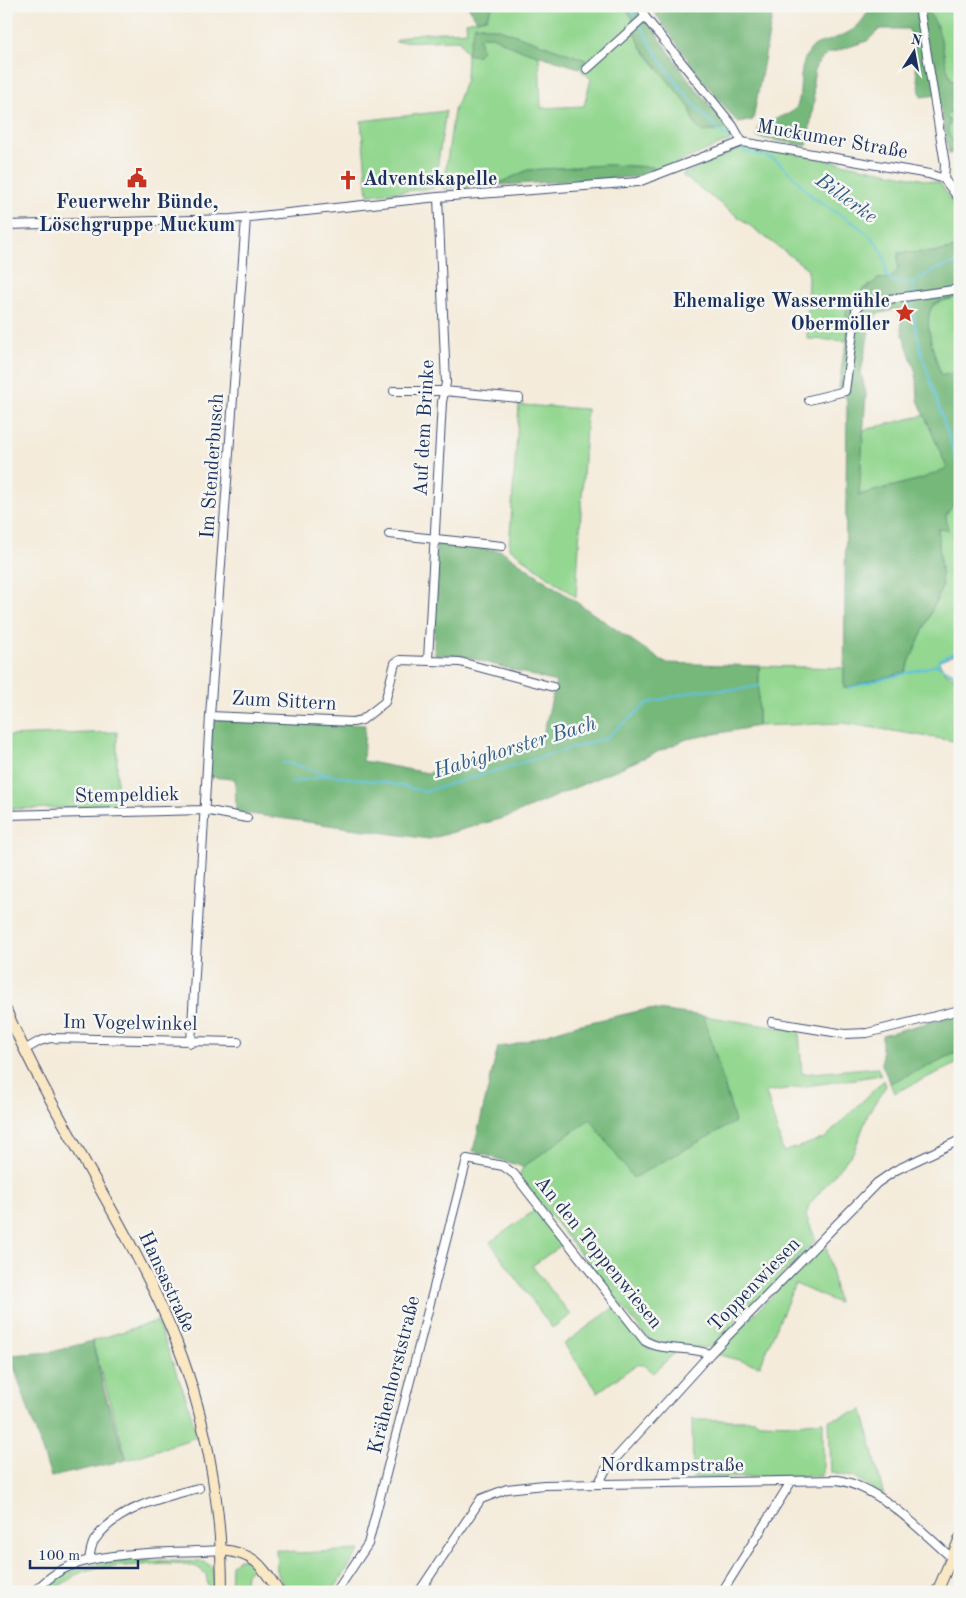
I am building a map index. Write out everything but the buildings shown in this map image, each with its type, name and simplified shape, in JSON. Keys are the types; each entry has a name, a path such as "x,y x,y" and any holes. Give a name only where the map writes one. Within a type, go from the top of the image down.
{"main road":[{"name":"Hansastraße","path":"6,1010 24,1050 132,1247 170,1327 191,1387 214,1477 222,1550 222,1592"},
{"path":"937,1592 960,1538"},
{"path":"222,1550 241,1552 253,1558 260,1564 278,1592"}],"street":[{"path":"641,6 646,17 733,126 742,142"},
{"path":"919,6 945,164 944,179 960,200"},
{"path":"587,69 646,17"},
{"name":"Muckumer Straße","path":"6,225 246,218 438,197 638,182 742,142 929,174 944,179"},
{"name":"Auf dem Brinke","path":"428,660 446,366 438,197"},
{"name":"Im Stenderbusch","path":"210,716 246,218"},
{"path":"809,400 845,391 856,310 861,303 960,289"},
{"path":"394,391 444,391 519,398"},
{"path":"389,534 502,546"},
{"name":"Zum Sittern","path":"191,1043 210,716 353,722 362,720 385,702 395,663 400,660 460,662 553,687"},
{"name":"Stempeldiek","path":"6,815 204,810 247,818"},
{"path":"772,1022 845,1034 868,1033 960,1010"},
{"name":"Im Vogelwinkel","path":"24,1050 40,1041 51,1038 191,1043 238,1042"},
{"name":"Toppenwiesen","path":"599,1483 606,1469 710,1354 877,1183 896,1170 960,1140"},
{"name":"An den Toppenwiesen","path":"467,1159 503,1166 514,1174 645,1341 658,1346 698,1350 710,1354"},
{"name":"Krähenhorststraße","path":"336,1592 368,1544 467,1159"},
{"name":"Nordkampstraße","path":"419,1592 474,1508 489,1494 524,1486 599,1483 838,1480 864,1488 960,1565"},
{"path":"722,1592 791,1482"},
{"path":"89,1560 93,1542 107,1527 123,1515 162,1498 199,1488"},
{"path":"34,1592 45,1581 68,1567 89,1560 108,1556 222,1550"}],"green space":[{"path":"900,5 917,7 926,11 933,19 938,28 948,72 952,81 960,83 960,114 950,112 946,116 950,122 948,127 949,135 960,151 949,154 938,95 921,97 909,29 880,29 867,41 827,54 816,65 813,81 814,101 807,146 757,137 759,125 794,110 799,98 804,62 814,46 854,29 863,20 871,6"},
{"path":"468,6 493,6 486,18 477,20"},
{"path":"493,6 625,6 633,19 633,27 641,47 690,108 695,125 713,132 729,128 731,140 659,170 653,167 606,165 528,170 504,181 483,186 443,189 454,111 466,79 467,54 459,40 395,42 401,38 419,34 467,31 466,22 486,18","holes":["476,25 499,29 586,60 579,68 591,79 584,106 541,108 539,54 516,48 493,36 484,36 479,39"]},
{"path":"625,6 637,6 689,80 729,128 703,132 695,125 690,108 641,47 633,27 633,19"},
{"path":"650,6 774,6 753,120 738,123 701,78"},
{"path":"923,6 960,6 960,83 952,81 947,72 942,43"},
{"path":"475,25 499,29 586,60 579,68 515,48 492,36 483,36 479,39 482,50 477,56 467,54"},
{"path":"446,111 434,188 368,195 361,121"},
{"path":"950,112 960,114 960,150 948,131 950,122 946,116"},
{"path":"757,146 940,183 956,214 960,247 937,252 898,253 898,270 891,278 878,279 859,293 847,310 848,341 807,339 808,269 682,175 742,147"},
{"path":"606,165 653,167 659,170 634,177 483,186 504,181 528,170"},
{"path":"960,247 960,296 936,303 931,309 929,317 930,338 941,376 960,371 960,495 946,515 948,530 938,529 942,587 905,672 844,688 847,402 844,391 839,388 843,356 848,341 846,311 859,293 878,279 891,278 898,270 898,253 937,252","holes":["898,309 903,335 916,373 918,400 947,468 921,479 859,495 866,394 861,372 869,332 877,314"]},
{"path":"960,296 960,371 941,376 930,339 928,320 930,311 936,303"},
{"path":"519,405 587,409 576,597 509,548"},
{"path":"925,415 948,468 921,479 859,495 863,430"},
{"path":"959,494 960,652 938,661 946,673 960,680 960,742 844,723 758,726 759,666 844,668 844,688 905,672 942,587 938,529"},
{"path":"436,542 502,551 665,663 759,666 758,726 687,739 510,816 429,839 236,812 235,779 209,777 212,721 226,718 365,725 363,761 428,773 541,743 556,682 460,655 436,655 434,650"},
{"path":"117,732 117,807 6,809 6,736"},
{"path":"648,1009 704,1016 735,1122 633,1178 590,1119 523,1167 473,1151 498,1047 513,1045 573,1026"},
{"path":"960,1014 960,1051 890,1083 882,1065 882,1035"},
{"path":"704,1016 799,1031 802,1074 877,1067 881,1075 766,1092 783,1152 825,1138 884,1080 886,1086 869,1112 854,1151 809,1205 806,1216 816,1240 712,1347 672,1346 649,1340 519,1176 523,1167 590,1118 735,1122"},
{"path":"960,1051 960,1062 894,1093 890,1083"},
{"path":"538,1208 563,1244 532,1266 571,1315 552,1328 490,1242"},
{"path":"825,1240 838,1303 795,1284 760,1366 716,1354"},
{"path":"613,1308 647,1348 676,1352 653,1373 643,1365 637,1364 598,1392 564,1344"},
{"path":"157,1321 188,1403 197,1437 127,1460 92,1341"},
{"path":"92,1341 104,1390 126,1460 51,1477 10,1355 52,1352"},
{"path":"863,1410 884,1497 857,1478 831,1473 829,1420"},
{"path":"692,1420 755,1420 759,1423 798,1424 823,1421 823,1472 821,1476 693,1478"},
{"path":"276,1549 298,1553 360,1550 332,1592 289,1592 277,1573"},
{"path":"239,1559 245,1559 257,1568 252,1568 246,1574 244,1592 230,1592 231,1565"},
{"path":"133,1560 205,1562 213,1568 214,1592 209,1592 206,1574 197,1567 159,1564 85,1571 58,1587 41,1592 62,1576 84,1567"}],"waterway":[{"name":"Billerke","path":"629,6 634,16"},
{"name":"Billerke","path":"641,27 680,87 704,115 729,139"},
{"name":"Billerke","path":"741,149 777,161 812,196 872,237 880,248 885,261 886,276 897,283 913,283"},
{"name":"Habighorster Bach","path":"913,294 913,283 935,270 960,263"},
{"name":"Habighorster Bach","path":"913,299 913,316 922,355 960,471"},
{"name":"Habighorster Bach","path":"960,650 940,659 937,665 960,677"},
{"name":"Habighorster Bach","path":"848,688 937,665"},
{"name":"Habighorster Bach","path":"282,763 294,764 330,775 389,783 424,792 606,738 648,703 699,690 736,690 759,686"},
{"name":"Habighorster Bach","path":"290,783 329,775"}],"place":[{"name":"Feuerwehr Bünde, Löschgruppe Muckum","path":"137,178"},
{"name":"Adventskapelle","path":"348,180"},
{"name":"Ehemalige Wassermühle Obermöller","path":"905,313"}]}
